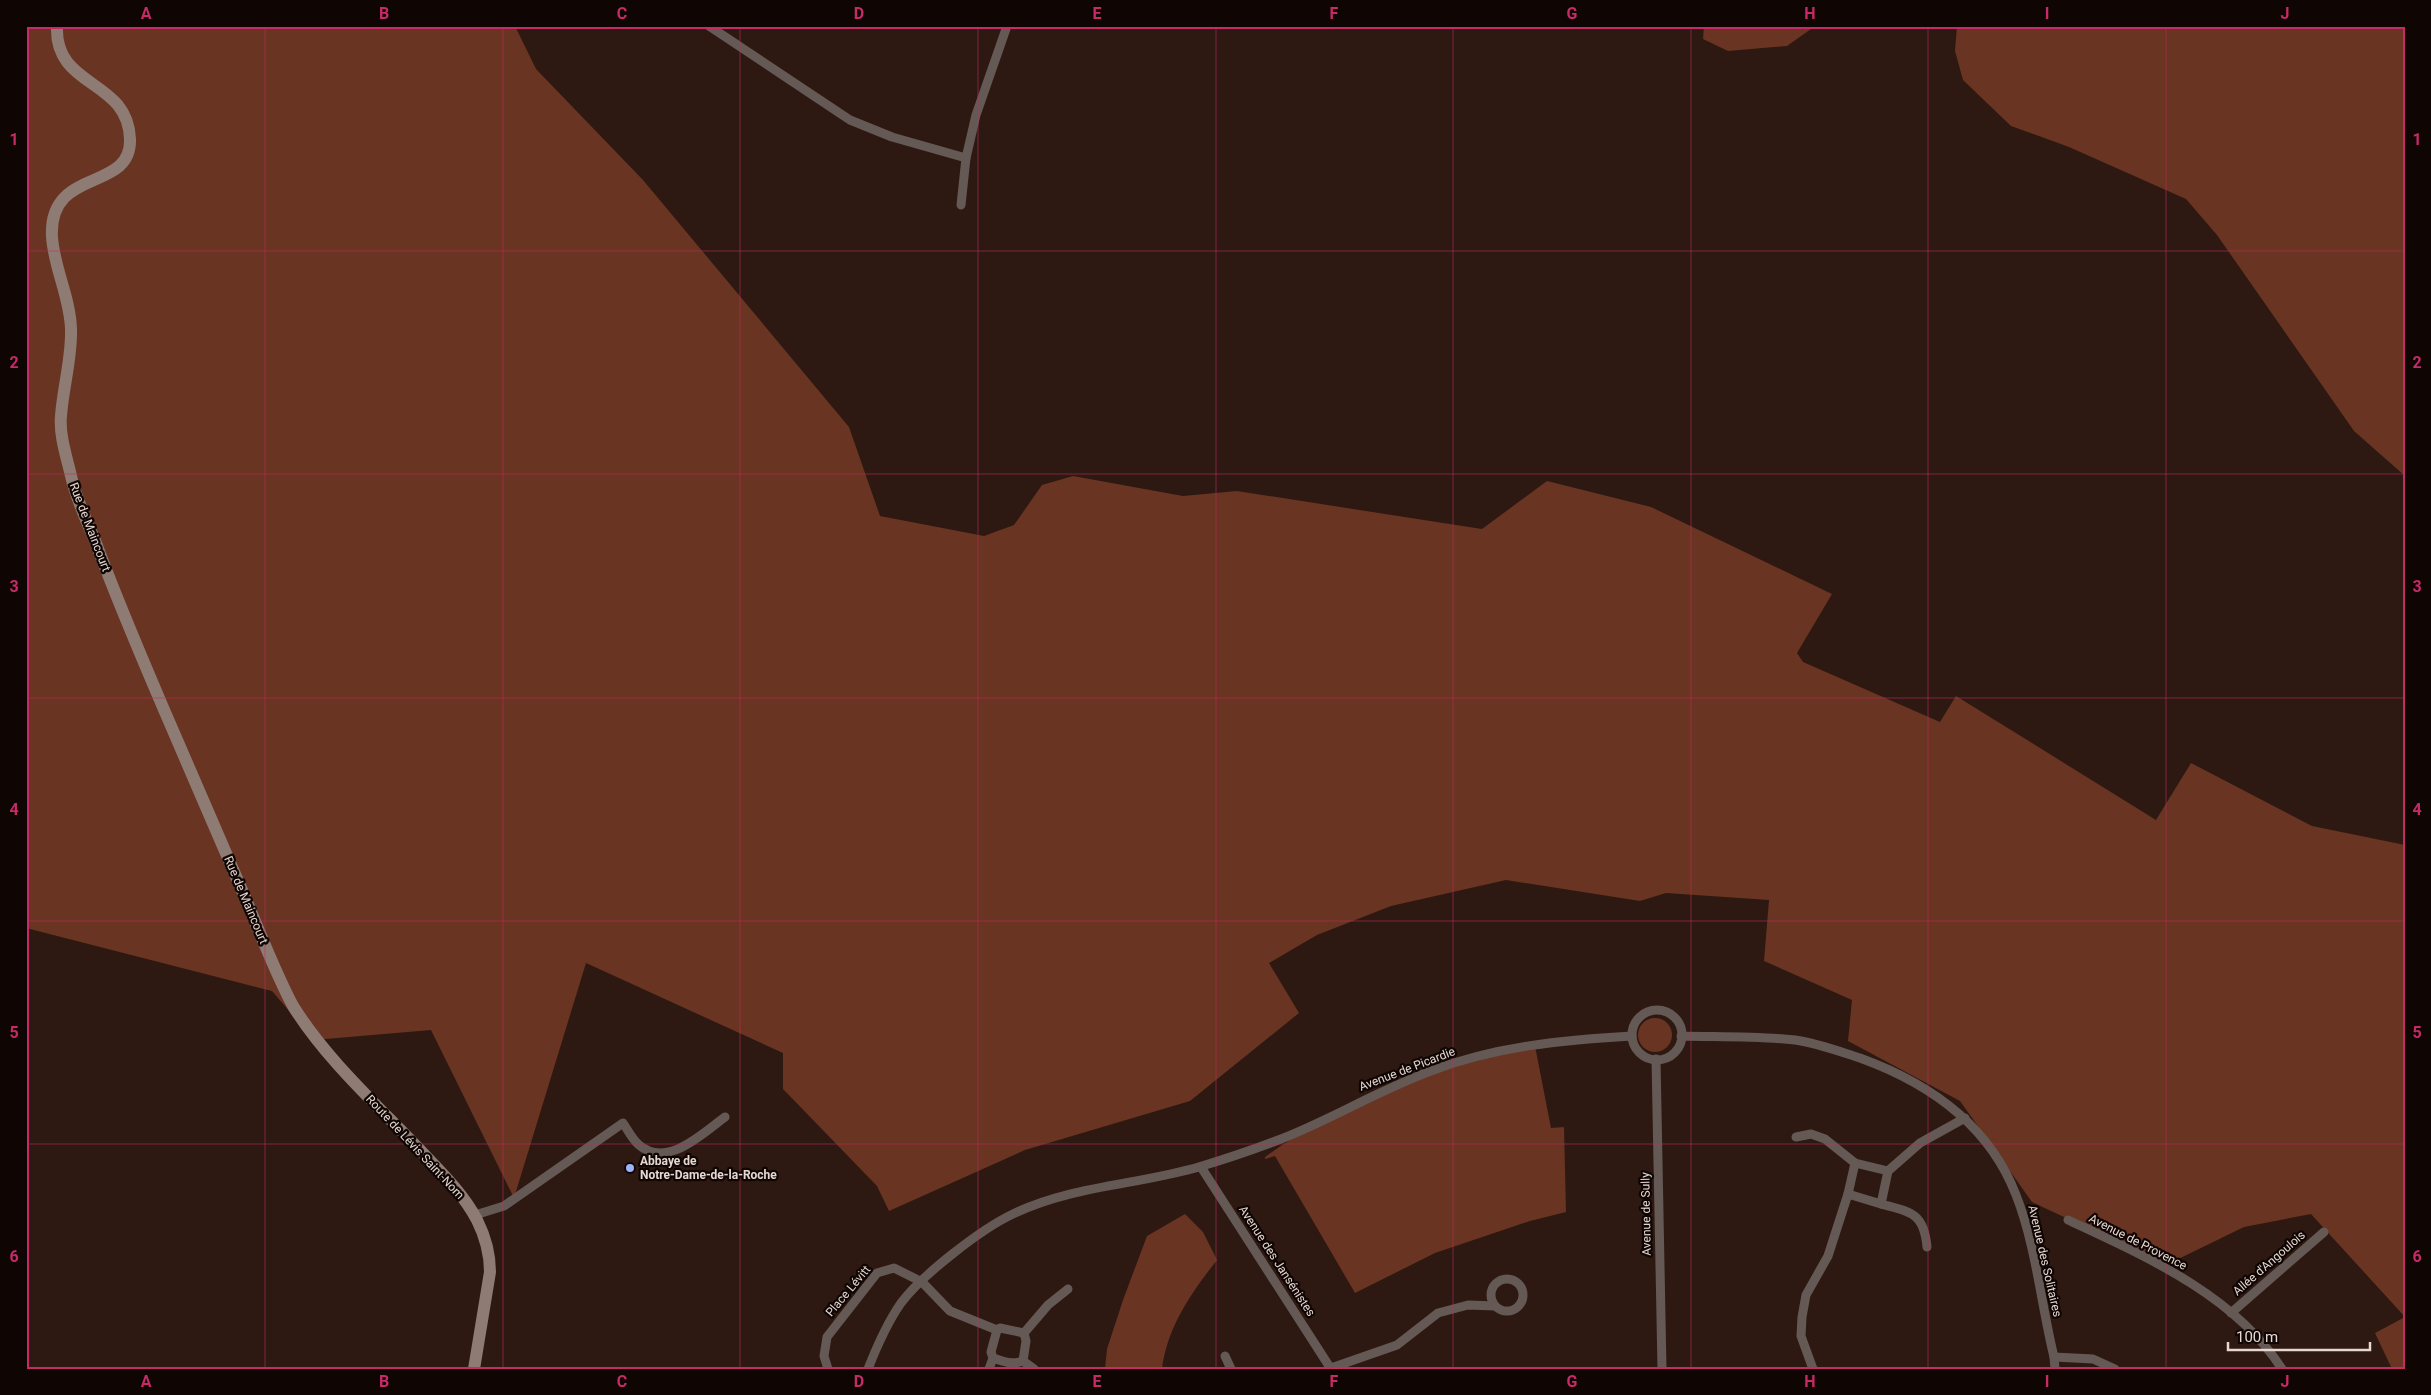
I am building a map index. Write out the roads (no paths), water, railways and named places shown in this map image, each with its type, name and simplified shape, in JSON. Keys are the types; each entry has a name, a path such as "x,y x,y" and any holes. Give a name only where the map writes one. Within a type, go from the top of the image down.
{"street":[{"name":"Rue de Maincourt","path":"57,26 58,46 63,58 75,72 120,105 129,126 130,141 130,152 122,165 67,193 56,206 52,220 54,253 69,308 72,328 60,420 71,480 111,584 279,978 305,1026 328,1053"},
{"path":"710,26 850,120 892,137 966,158"},
{"path":"961,205 966,158 976,115 1007,26"},
{"path":"1654,1010 1661,1010 1674,1017 1678,1022 1681,1036 1676,1050 1670,1055 1656,1060 1637,1050 1632,1036 1632,1029 1640,1016 1654,1010"},
{"name":"Avenue de Picardie","path":"868,1369 882,1335 902,1302 967,1242 1012,1214 1058,1196 1201,1166 1282,1139 1383,1090 1433,1070 1480,1055 1562,1040 1632,1036"},
{"name":"Avenue des Solitaires","path":"1681,1036 1794,1040 1828,1047 1908,1077 1945,1101 1965,1118 1996,1155 2016,1195 2026,1226 2055,1369"},
{"name":"Route de Lévis Saint-Nom","path":"328,1053 444,1175 475,1215 484,1239 490,1272 474,1369"},
{"name":"Avenue de Sully","path":"1656,1060 1662,1369"},
{"path":"475,1215 504,1206 623,1122 638,1144 647,1151 659,1153 686,1146 725,1117"},
{"path":"1881,1204 1888,1171 1920,1143 1965,1118"},
{"path":"1796,1137 1811,1134 1825,1139 1855,1163 1888,1171"},
{"path":"1813,1369 1801,1336 1806,1295 1828,1256 1848,1194 1855,1163"},
{"name":"Avenue des Jansénistes","path":"1201,1166 1331,1369"},
{"path":"1848,1194 1912,1212 1926,1230 1927,1247"},
{"name":"Avenue de Provence","path":"2068,1220 2165,1267 2231,1313 2258,1337 2282,1369"},
{"name":"Allée d'Angoulois","path":"2231,1313 2324,1232"},
{"name":"Place Lévitt","path":"828,1369 824,1356 827,1337 877,1272 894,1268 922,1282 950,1311 996,1330"},
{"path":"1024,1333 1048,1305 1068,1289"},
{"path":"1331,1369 1397,1345 1438,1313 1468,1305 1495,1306"},
{"path":"989,1369 993,1358 992,1348 996,1330 1000,1328 1024,1333"},
{"path":"1023,1361 1026,1341 1024,1333"},
{"path":"1225,1356 1231,1369"},
{"path":"2054,1357 2092,1359 2115,1369"},
{"path":"993,1358 1015,1364 1023,1361"},
{"path":"1023,1361 1034,1369"}],"place":[{"name":"Abbaye de Notre-Dame-de-la-Roche","path":"630,1168"}]}
